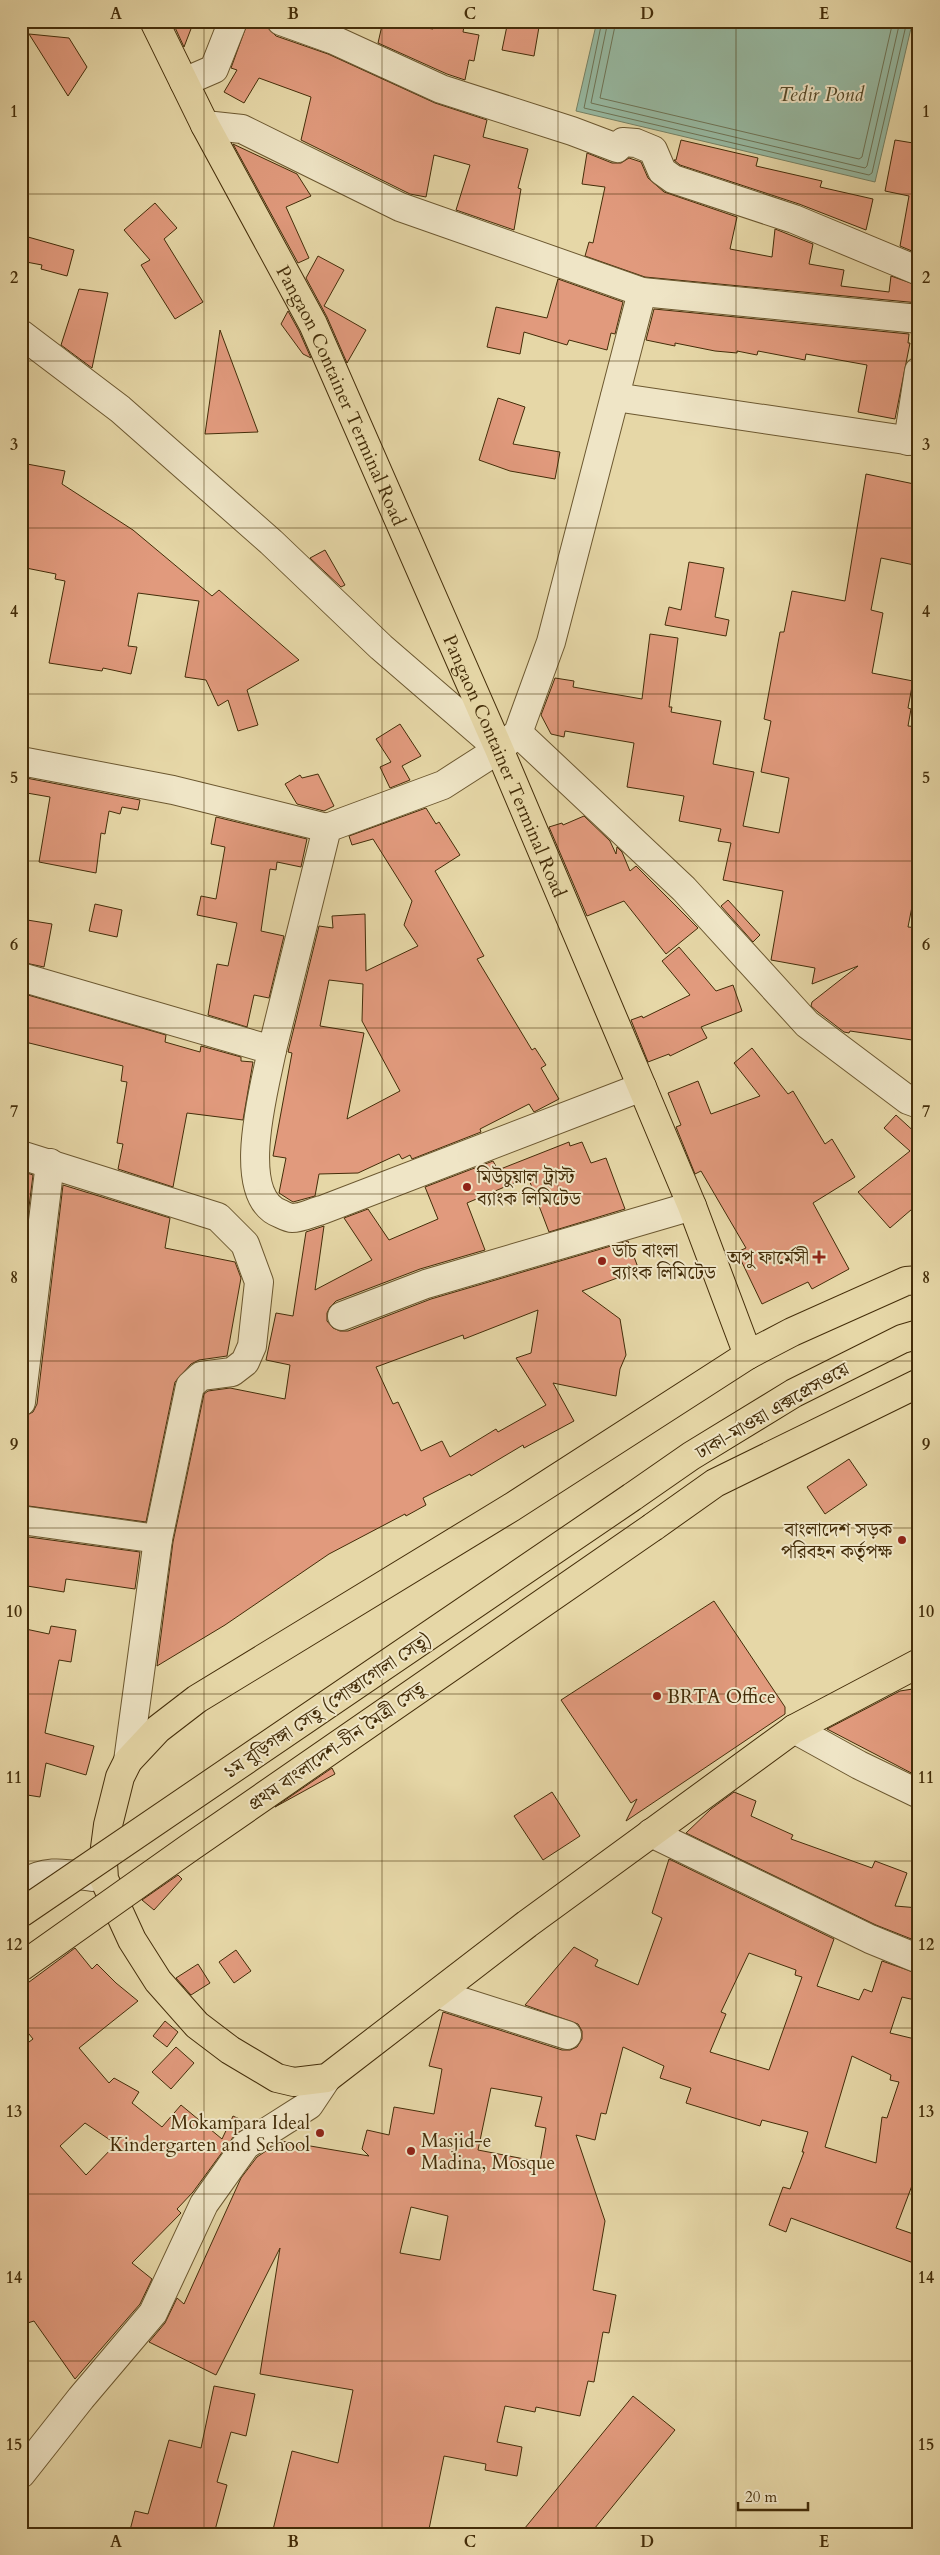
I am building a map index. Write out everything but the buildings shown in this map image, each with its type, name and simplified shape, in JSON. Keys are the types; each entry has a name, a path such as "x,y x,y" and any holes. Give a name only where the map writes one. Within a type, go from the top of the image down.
{"main road":[{"name":"Pangaon Container Terminal Road","path":"154,21 205,125 312,324 509,741 642,1087 692,1206 748,1355"},
{"path":"919,1280 906,1281 792,1332 748,1355 512,1507 197,1699 158,1729 128,1761 120,1778 108,1825 103,1863 107,1887 132,1940 158,1981 197,2025 230,2050 277,2078 294,2082 327,2078 527,1924 794,1729 919,1663"},
{"name":"ঢাকা-মাওয়া এক্সপ্রেসওয়ে","path":"632,1497 691,1456 794,1393 902,1339 919,1334"},
{"name":"ঢাকা-মাওয়া এক্সপ্রেসওয়ে","path":"653,1527 715,1483 919,1383"},
{"name":"১ম বুড়িগঙ্গা সেতু (পোস্তাগোলা সেতু)","path":"21,1913 632,1497"},
{"name":"প্রথম বাংলাদেশ-চীন মৈত্রী সেতু","path":"21,1967 189,1848 653,1527"}],"street":[{"path":"184,82 214,69 233,21"},
{"path":"281,21 334,40 441,89 572,131 617,148 623,142 636,143 653,150 662,171 673,179 794,219 919,271"},
{"path":"205,125 242,129 400,207 642,292 919,319"},
{"path":"21,761 173,790 327,828 443,785 509,741 551,642 642,292"},
{"path":"21,334 120,408 271,542 381,647 509,741 684,889 807,1024 908,1100 919,1104"},
{"path":"615,397 914,442 919,371"},
{"path":"327,828 272,1050 254,1149 256,1178 263,1200 274,1212 291,1218 322,1210 642,1087"},
{"path":"21,978 272,1050"},
{"path":"21,1155 218,1217 245,1244 259,1282 252,1346 245,1362 232,1372 202,1376 190,1386 158,1539 128,1761"},
{"path":"21,1402 50,1163"},
{"path":"342,1316 426,1284 692,1206"},
{"path":"21,1520 158,1539"},
{"path":"794,1729 859,1765 919,1794"},
{"path":"651,1833 870,1940 919,1959"},
{"path":"21,1884 38,1874 54,1872 107,1887"},
{"path":"21,1954 107,1887"},
{"path":"438,1994 567,2035"},
{"path":"21,2474 80,2398 153,2313 204,2204 246,2145 309,2105 327,2078"}],"water":[{"name":"Tedir Pond","path":"597,21 902,21 912,24 875,182 576,111"}],"place":[{"name":"মিউচুয়াল ট্রাস্ট ব্যাংক লিমিটেড","path":"467,1187"},
{"name":"অপু ফার্মেসী","path":"819,1257"},
{"name":"ডাচ বাংলা ব্যাংক লিমিটেড","path":"602,1261"},
{"name":"বাংলাদেশ সড়ক পরিবহন কর্তৃপক্ষ","path":"902,1540"},
{"name":"BRTA Office","path":"657,1696"},
{"name":"Mokampara Ideal Kindergarten and School","path":"320,2133"},
{"name":"Masjid-e Madina, Mosque","path":"411,2151"}]}
